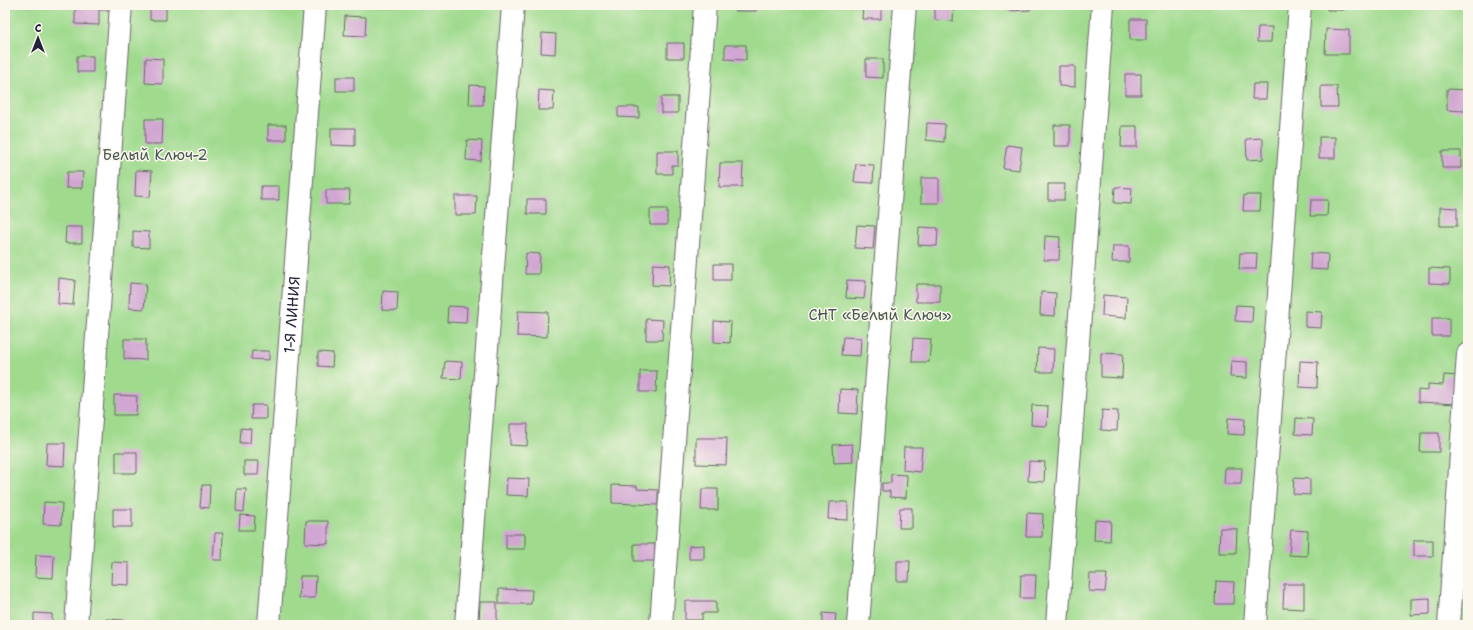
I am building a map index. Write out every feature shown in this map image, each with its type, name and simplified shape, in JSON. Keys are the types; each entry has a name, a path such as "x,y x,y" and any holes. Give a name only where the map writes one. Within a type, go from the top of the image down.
{"street":[{"path":"76,625 121,5"},
{"name":"1-Я ЛИНИЯ","path":"270,625 315,5"},
{"path":"466,625 513,5"},
{"path":"661,625 705,5"},
{"path":"858,625 905,5"},
{"path":"1057,625 1104,5"},
{"path":"1255,625 1300,5"},
{"path":"1449,625 1468,354"}],"green space":[{"name":"СНТ «Белый Ключ»","path":"5,5 1468,5 1468,625 5,625"}],"building":[{"path":"75,5 117,5 117,10 99,10 99,25 75,24"},
{"path":"150,5 166,5 166,20 150,20"},
{"path":"735,5 756,5 756,11 735,11"},
{"path":"863,5 881,5 881,19 862,19"},
{"path":"935,5 954,5 953,21 935,20"},
{"path":"1008,5 1030,5 1030,10 1008,11"},
{"path":"1327,5 1344,5 1344,10 1327,10"},
{"path":"345,16 366,17 365,36 344,35"},
{"path":"1130,19 1146,19 1146,40 1130,40"},
{"path":"1258,27 1272,27 1271,42 1257,42"},
{"path":"1326,29 1349,30 1349,54 1325,54"},
{"path":"542,33 556,34 555,54 541,53"},
{"path":"667,43 684,43 684,58 667,58"},
{"path":"725,45 746,45 746,60 725,59"},
{"path":"77,56 93,56 93,72 77,72"},
{"path":"146,58 163,59 163,84 145,83"},
{"path":"866,59 883,59 883,78 866,77"},
{"path":"1059,66 1075,66 1075,87 1059,86"},
{"path":"1125,74 1141,74 1141,95 1125,95"},
{"path":"336,77 354,77 354,91 336,91"},
{"path":"1253,84 1267,84 1266,99 1252,99"},
{"path":"470,85 484,86 483,105 469,105"},
{"path":"1321,86 1337,86 1338,107 1321,107"},
{"path":"1447,89 1466,90 1465,111 1447,110"},
{"path":"539,90 554,91 553,110 538,110"},
{"path":"661,97 678,97 678,113 661,113"},
{"path":"618,107 639,107 639,118 618,117"},
{"path":"145,119 163,119 162,144 145,144"},
{"path":"927,123 945,124 944,142 926,140"},
{"path":"268,125 286,125 286,140 268,140"},
{"path":"1054,125 1070,125 1070,146 1054,146"},
{"path":"1122,126 1137,126 1137,147 1121,147"},
{"path":"331,128 355,128 355,146 331,145"},
{"path":"1319,137 1335,137 1335,158 1319,158"},
{"path":"1263,138 1263,159 1247,160 1246,139"},
{"path":"467,140 482,141 481,161 466,160"},
{"path":"1007,145 1022,147 1019,170 1003,168"},
{"path":"657,151 678,151 678,165 672,165 672,174 657,174"},
{"path":"1442,151 1461,151 1461,168 1442,168"},
{"path":"720,163 743,163 742,187 719,187"},
{"path":"856,164 874,165 873,183 854,182"},
{"path":"136,170 152,171 150,197 135,196"},
{"path":"67,172 83,172 82,188 66,188"},
{"path":"921,178 939,178 939,203 921,203"},
{"path":"1048,184 1065,184 1064,200 1048,200"},
{"path":"261,186 279,186 279,200 261,200"},
{"path":"1115,187 1132,188 1131,204 1114,203"},
{"path":"326,190 350,190 349,204 326,204"},
{"path":"1244,195 1261,195 1260,211 1243,211"},
{"path":"455,196 477,196 476,215 455,215"},
{"path":"527,199 546,199 546,214 527,214"},
{"path":"1311,200 1328,200 1327,216 1310,216"},
{"path":"1440,207 1457,208 1457,226 1440,226"},
{"path":"650,209 667,209 667,225 650,225"},
{"path":"857,225 875,226 873,249 855,248"},
{"path":"66,227 82,227 82,243 65,243"},
{"path":"919,227 938,228 937,246 918,245"},
{"path":"133,231 149,232 149,248 133,247"},
{"path":"1045,236 1060,237 1059,260 1044,260"},
{"path":"1113,246 1129,246 1129,262 1112,262"},
{"path":"526,253 540,254 539,274 525,274"},
{"path":"1240,253 1257,253 1256,269 1239,269"},
{"path":"1311,253 1328,254 1327,270 1310,269"},
{"path":"653,264 670,265 669,286 652,285"},
{"path":"714,264 731,264 731,280 714,280"},
{"path":"1429,268 1450,269 1450,284 1429,283"},
{"path":"59,278 75,280 73,305 58,304"},
{"path":"847,280 866,281 864,299 846,298"},
{"path":"130,283 146,284 144,309 129,308"},
{"path":"916,284 940,284 940,302 916,302"},
{"path":"383,291 398,292 397,311 382,310"},
{"path":"1041,292 1056,293 1055,316 1040,315"},
{"path":"1103,295 1127,297 1126,318 1102,316"},
{"path":"1236,305 1253,306 1252,322 1235,321"},
{"path":"448,306 467,307 466,323 447,322"},
{"path":"518,311 548,312 547,337 517,336"},
{"path":"1305,311 1322,312 1321,328 1305,327"},
{"path":"1432,318 1449,318 1449,336 1432,336"},
{"path":"646,319 663,320 662,340 646,340"},
{"path":"714,321 731,322 730,343 714,342"},
{"path":"843,337 861,338 860,356 841,355"},
{"path":"913,338 931,339 929,362 912,362"},
{"path":"124,339 146,339 146,360 124,359"},
{"path":"1038,348 1054,349 1053,372 1037,372"},
{"path":"252,351 269,351 269,360 251,359"},
{"path":"318,352 333,353 332,367 318,366"},
{"path":"1101,353 1123,354 1122,378 1101,377"},
{"path":"445,361 462,362 461,379 443,378"},
{"path":"1231,361 1247,362 1247,378 1230,377"},
{"path":"1300,361 1318,362 1317,388 1299,387"},
{"path":"640,371 657,371 656,392 640,392"},
{"path":"1444,375 1459,376 1457,404 1418,402 1418,390 1428,391 1428,384 1443,385"},
{"path":"840,389 858,390 857,414 839,413"},
{"path":"114,395 137,396 136,415 114,415"},
{"path":"252,405 266,405 266,419 251,419"},
{"path":"1032,405 1048,406 1047,426 1031,425"},
{"path":"1102,410 1118,411 1117,431 1101,430"},
{"path":"1228,418 1245,419 1244,435 1227,434"},
{"path":"1296,418 1313,419 1312,435 1295,434"},
{"path":"510,424 528,424 527,446 510,445"},
{"path":"241,428 251,429 250,443 240,443"},
{"path":"1421,433 1439,433 1439,452 1420,452"},
{"path":"696,438 727,438 726,465 696,464"},
{"path":"47,443 65,443 64,466 46,465"},
{"path":"852,444 853,462 834,463 833,445"},
{"path":"904,447 922,447 920,472 903,470"},
{"path":"116,452 137,452 137,473 116,473"},
{"path":"244,461 259,461 258,475 244,475"},
{"path":"1029,461 1045,462 1044,482 1028,481"},
{"path":"1225,468 1242,468 1241,484 1224,484"},
{"path":"891,474 907,475 906,498 890,497 890,491 882,491 882,483 891,483"},
{"path":"507,478 529,479 528,496 506,495"},
{"path":"1294,478 1310,479 1310,495 1293,494"},
{"path":"202,485 210,485 209,508 200,507"},
{"path":"612,485 637,486 637,489 658,490 658,505 612,503"},
{"path":"237,489 246,489 244,512 236,511"},
{"path":"702,489 718,489 718,510 701,510"},
{"path":"44,502 62,503 61,525 43,524"},
{"path":"829,502 848,502 848,520 828,519"},
{"path":"900,508 912,508 912,528 899,528"},
{"path":"113,509 132,509 132,527 113,527"},
{"path":"1027,513 1043,514 1042,537 1026,537"},
{"path":"240,515 255,516 254,530 239,530"},
{"path":"1095,520 1111,521 1110,541 1094,540"},
{"path":"306,521 328,521 328,544 305,543"},
{"path":"1220,528 1237,529 1236,553 1219,553"},
{"path":"1291,530 1308,531 1307,556 1289,555"},
{"path":"215,533 223,533 222,560 213,560"},
{"path":"506,534 525,534 525,549 506,549"},
{"path":"1414,540 1433,540 1433,556 1414,556"},
{"path":"634,544 655,544 655,561 634,561"},
{"path":"704,545 704,559 689,559 689,546"},
{"path":"36,555 54,556 53,578 35,577"},
{"path":"897,561 910,561 909,581 897,581"},
{"path":"112,562 129,563 129,585 111,584"},
{"path":"1090,574 1107,574 1105,592 1089,591"},
{"path":"1021,575 1036,575 1035,598 1020,598"},
{"path":"300,576 316,576 315,598 299,598"},
{"path":"1216,581 1234,582 1233,604 1215,604"},
{"path":"1284,584 1304,584 1304,609 1283,608"},
{"path":"499,589 532,590 531,604 499,604"},
{"path":"1430,598 1430,614 1411,615 1411,599"},
{"path":"685,601 716,601 716,613 702,613 702,620 685,620"},
{"path":"480,602 497,602 497,623 479,623"},
{"path":"34,613 52,614 52,625 34,625"},
{"path":"823,613 836,614 835,625 823,625"},
{"path":"106,619 124,620 124,625 106,625"}],"park label":[{"name":"Белый Ключ-2","path":"155,155"}]}
